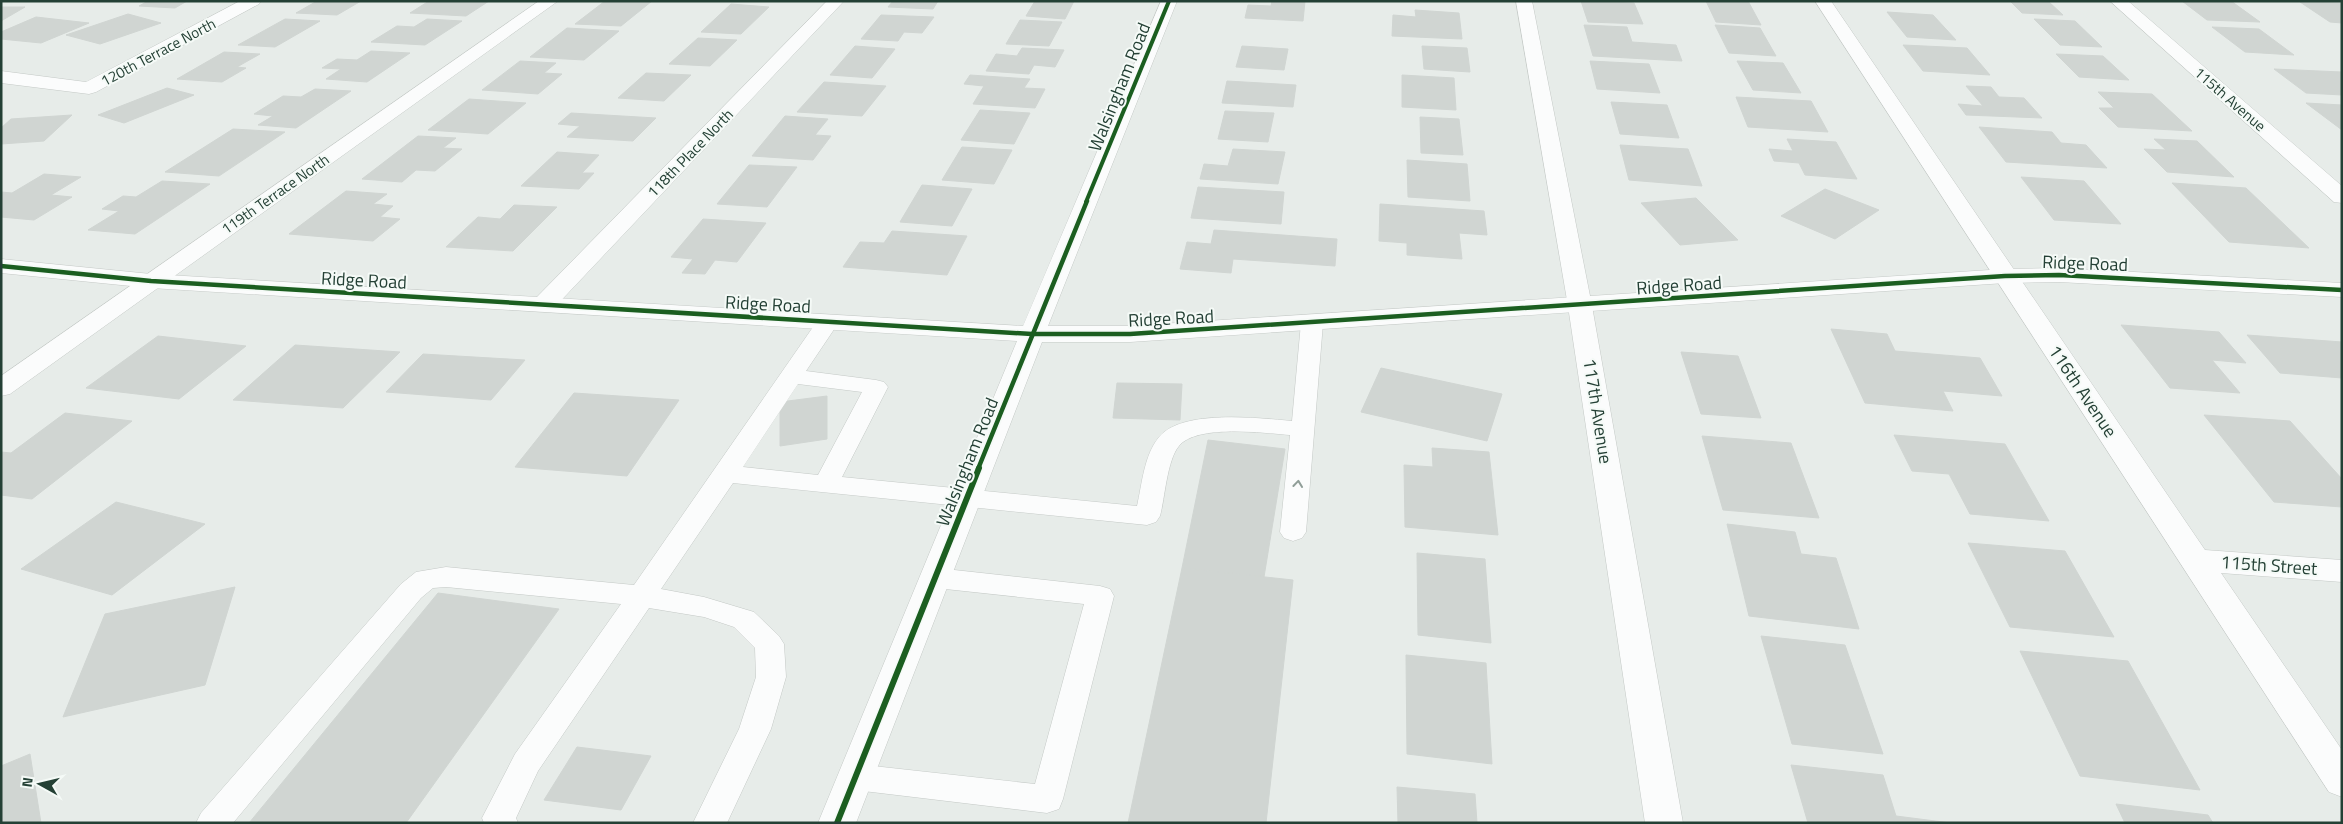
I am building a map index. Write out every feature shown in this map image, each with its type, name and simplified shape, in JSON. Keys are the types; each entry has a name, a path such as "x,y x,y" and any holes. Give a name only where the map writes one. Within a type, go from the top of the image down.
{"street":[{"name":"120th Terrace North","path":"1,77 89,88 254,1"},
{"name":"119th Terrace North","path":"1,388 550,1"},
{"name":"118th Place North","path":"544,304 836,1"},
{"name":"Walsingham Road","path":"837,823 968,499 1032,334 1169,1"},
{"name":"117th Avenue","path":"1524,1 1580,306 1664,823"},
{"name":"116th Avenue","path":"1823,1 2005,276 2197,560 2342,781"},
{"name":"115th Avenue","path":"2118,1 2342,197"},
{"name":"Ridge Road","path":"1,266 151,281 1032,334 1130,334 1580,306 2005,276 2059,275 2342,290"},
{"name":"115th Street","path":"2197,560 2342,571"}],"lane":[{"path":"501,823 499,818 526,763 726,474 828,322"},
{"path":"1293,532 1312,323"},
{"path":"791,376 876,387 826,485"},
{"path":"726,474 1147,516 1163,454 1169,440 1185,430 1220,425 1303,429"},
{"path":"214,823 411,591 426,579 446,577 640,596 704,607 744,619 769,644 771,677 758,720 710,823"},
{"path":"855,777 1047,799 1100,596 936,578"}],"building":[{"path":"148,1 187,1 175,8 139,6"},
{"path":"317,1 361,1 337,15 296,13"},
{"path":"429,1 489,1 466,16 410,13"},
{"path":"605,1 652,1 621,26 575,24"},
{"path":"893,1 938,1 933,9 888,7"},
{"path":"1035,1 1074,1 1065,19 1026,16"},
{"path":"1272,1 1305,1 1303,21 1245,18 1248,5 1271,6"},
{"path":"1581,1 1634,3 1643,24 1588,22"},
{"path":"1706,1 1748,1 1761,25 1716,22"},
{"path":"2010,1 2048,1 2063,15 2022,13"},
{"path":"2182,1 2231,1 2260,22 2207,20"},
{"path":"2300,2 2342,3 2342,23 2330,22"},
{"path":"731,4 769,7 741,34 701,32"},
{"path":"1,7 25,7 1,21"},
{"path":"1415,10 1459,13 1462,39 1392,36 1393,15 1416,17"},
{"path":"1887,12 1933,15 1956,40 1907,37"},
{"path":"128,14 161,23 100,44 66,35"},
{"path":"881,15 934,17 922,33 904,32 898,41 861,39"},
{"path":"36,17 89,23 41,43 1,39 1,32"},
{"path":"285,19 320,21 275,47 238,45"},
{"path":"427,19 462,21 425,45 371,42 397,26 414,27"},
{"path":"2034,19 2075,21 2102,47 2060,45"},
{"path":"1020,20 1062,22 1049,46 1006,44"},
{"path":"1584,25 1627,27 1632,42 1676,45 1682,61 1593,56"},
{"path":"1715,25 1760,28 1776,56 1729,53"},
{"path":"2212,27 2259,29 2294,55 2245,52"},
{"path":"567,28 619,31 584,60 530,57"},
{"path":"698,38 737,40 710,66 669,64"},
{"path":"1903,45 1967,48 1990,75 1923,71"},
{"path":"855,46 895,49 872,78 830,75"},
{"path":"1242,46 1288,49 1284,70 1236,67"},
{"path":"1422,46 1467,48 1470,72 1424,69"},
{"path":"1022,48 1064,50 1055,67 1034,65 1029,74 986,71 996,54 1017,56"},
{"path":"371,51 410,53 367,82 326,79 341,69 322,68 337,59 357,60"},
{"path":"224,52 260,54 237,67 246,68 222,82 177,79"},
{"path":"2056,54 2103,56 2129,80 2079,77"},
{"path":"520,61 556,63 544,73 562,74 538,94 482,90"},
{"path":"1590,61 1649,64 1660,93 1597,89"},
{"path":"1737,61 1783,63 1801,93 1753,90"},
{"path":"2274,69 2342,72 2342,95 2306,93"},
{"path":"646,73 691,75 664,101 618,98"},
{"path":"970,75 1030,79 1024,88 1045,89 1035,108 973,104 984,86 964,84"},
{"path":"1402,75 1454,78 1456,110 1402,107"},
{"path":"1227,81 1296,85 1293,107 1222,103"},
{"path":"824,82 886,86 862,116 797,112"},
{"path":"1966,86 1991,87 1999,97 2024,98 2042,118 1966,115 1958,104 1983,106"},
{"path":"167,88 194,95 124,123 98,115"},
{"path":"315,89 351,91 296,128 258,125 273,116 254,114 283,96 301,97"},
{"path":"2098,92 2152,94 2192,131 2118,127 2099,108 2114,108"},
{"path":"1736,97 1811,101 1828,132 1748,127"},
{"path":"469,99 526,103 488,134 428,130"},
{"path":"1611,102 1667,105 1679,138 1620,134"},
{"path":"2306,103 2342,105 2342,130"},
{"path":"980,110 1030,113 1014,144 961,140"},
{"path":"1225,111 1274,113 1268,142 1218,139"},
{"path":"571,113 656,118 633,141 567,137 580,126 558,124"},
{"path":"72,115 44,141 1,144 1,128 11,119"},
{"path":"785,116 828,119 815,135 831,136 813,160 752,156"},
{"path":"1420,117 1459,119 1463,155 1421,153"},
{"path":"1979,127 2052,132 2061,143 2086,145 2107,168 2006,162"},
{"path":"233,129 285,132 219,176 165,172"},
{"path":"418,136 456,138 443,148 462,149 435,171 416,170 402,182 362,179"},
{"path":"1787,139 1836,142 1857,179 1805,175 1799,163 1774,161 1769,149 1793,151"},
{"path":"2154,139 2197,141 2234,177 2167,172 2144,149 2166,150"},
{"path":"1620,145 1688,149 1702,186 1629,180"},
{"path":"962,147 1012,150 994,184 942,180"},
{"path":"1233,149 1285,152 1278,184 1200,179 1204,164 1228,166"},
{"path":"557,152 599,155 582,173 594,173 579,189 521,186"},
{"path":"1407,160 1467,164 1470,201 1408,197"},
{"path":"749,165 797,167 767,207 717,204"},
{"path":"44,174 81,177 51,195 72,197 34,220 1,217 1,192 12,193"},
{"path":"2021,177 2084,181 2121,224 2054,220"},
{"path":"162,181 210,184 135,234 88,230 119,211 102,209 123,196 136,197"},
{"path":"2172,183 2246,188 2309,248 2229,242"},
{"path":"922,185 972,189 952,226 900,222"},
{"path":"1198,187 1284,192 1281,224 1191,218"},
{"path":"1825,189 1879,210 1835,239 1781,216"},
{"path":"346,191 387,194 373,204 393,206 380,217 400,219 373,241 289,234"},
{"path":"1696,198 1738,240 1680,245 1641,203"},
{"path":"1380,204 1484,211 1487,235 1459,233 1462,259 1407,255 1407,243 1379,241"},
{"path":"514,205 557,207 513,251 446,247 478,217 500,219"},
{"path":"703,219 766,223 737,262 715,260 705,274 682,273 693,259 671,257"},
{"path":"1214,230 1337,239 1335,266 1233,259 1231,273 1180,269 1187,242 1211,244"},
{"path":"892,231 967,236 947,275 843,267 860,242 884,243"},
{"path":"2121,325 2219,332 2246,363 2212,360 2240,393 2170,388"},
{"path":"1831,329 1887,334 1895,351 1980,358 2002,396 1943,391 1953,411 1865,403"},
{"path":"2247,335 2342,342 2342,378 2280,373"},
{"path":"158,336 246,346 179,399 86,388"},
{"path":"295,345 400,352 343,408 233,400"},
{"path":"1681,352 1738,356 1761,418 1701,414"},
{"path":"423,354 525,360 491,400 386,392"},
{"path":"1381,368 1502,394 1487,441 1361,412"},
{"path":"1117,383 1182,384 1180,420 1113,418"},
{"path":"574,393 679,400 627,476 515,467"},
{"path":"827,396 827,439 780,446 780,402"},
{"path":"65,413 132,421 32,499 1,495 1,452 11,453"},
{"path":"2204,415 2290,421 2342,479 2342,507 2274,502"},
{"path":"1894,435 2005,444 2049,521 1970,514 1949,474 1912,471"},
{"path":"1702,436 1791,443 1819,518 1723,510"},
{"path":"1208,440 1285,449 1264,577 1182,568"},
{"path":"1432,448 1489,452 1498,535 1405,527 1404,465 1433,467"},
{"path":"116,502 205,524 112,595 21,569"},
{"path":"1727,524 1795,532 1801,554 1836,558 1859,629 1749,616"},
{"path":"1968,543 2065,551 2114,637 2010,627"},
{"path":"1417,553 1485,559 1491,643 1418,635"},
{"path":"1182,568 1293,580 1266,823 1128,823"},
{"path":"235,587 205,685 63,717 105,614"},
{"path":"438,593 559,609 406,823 249,823"},
{"path":"1761,636 1845,645 1883,754 1792,744"},
{"path":"2020,651 2128,661 2200,790 2080,776"},
{"path":"1406,655 1486,663 1492,764 1407,754"},
{"path":"577,747 651,756 621,810 544,800"},
{"path":"30,754 41,823 1,823 1,766"},
{"path":"1791,765 1883,775 1896,816 1951,823 1808,823"},
{"path":"1397,787 1475,794 1477,823 1398,823"},
{"path":"2116,804 2208,815 2213,823 2125,823"}],"cycle path":[{"path":"837,823 1032,334 1169,1"},
{"path":"1,266 151,281 1032,334 1130,334 2005,276 2059,275 2342,290"}]}
